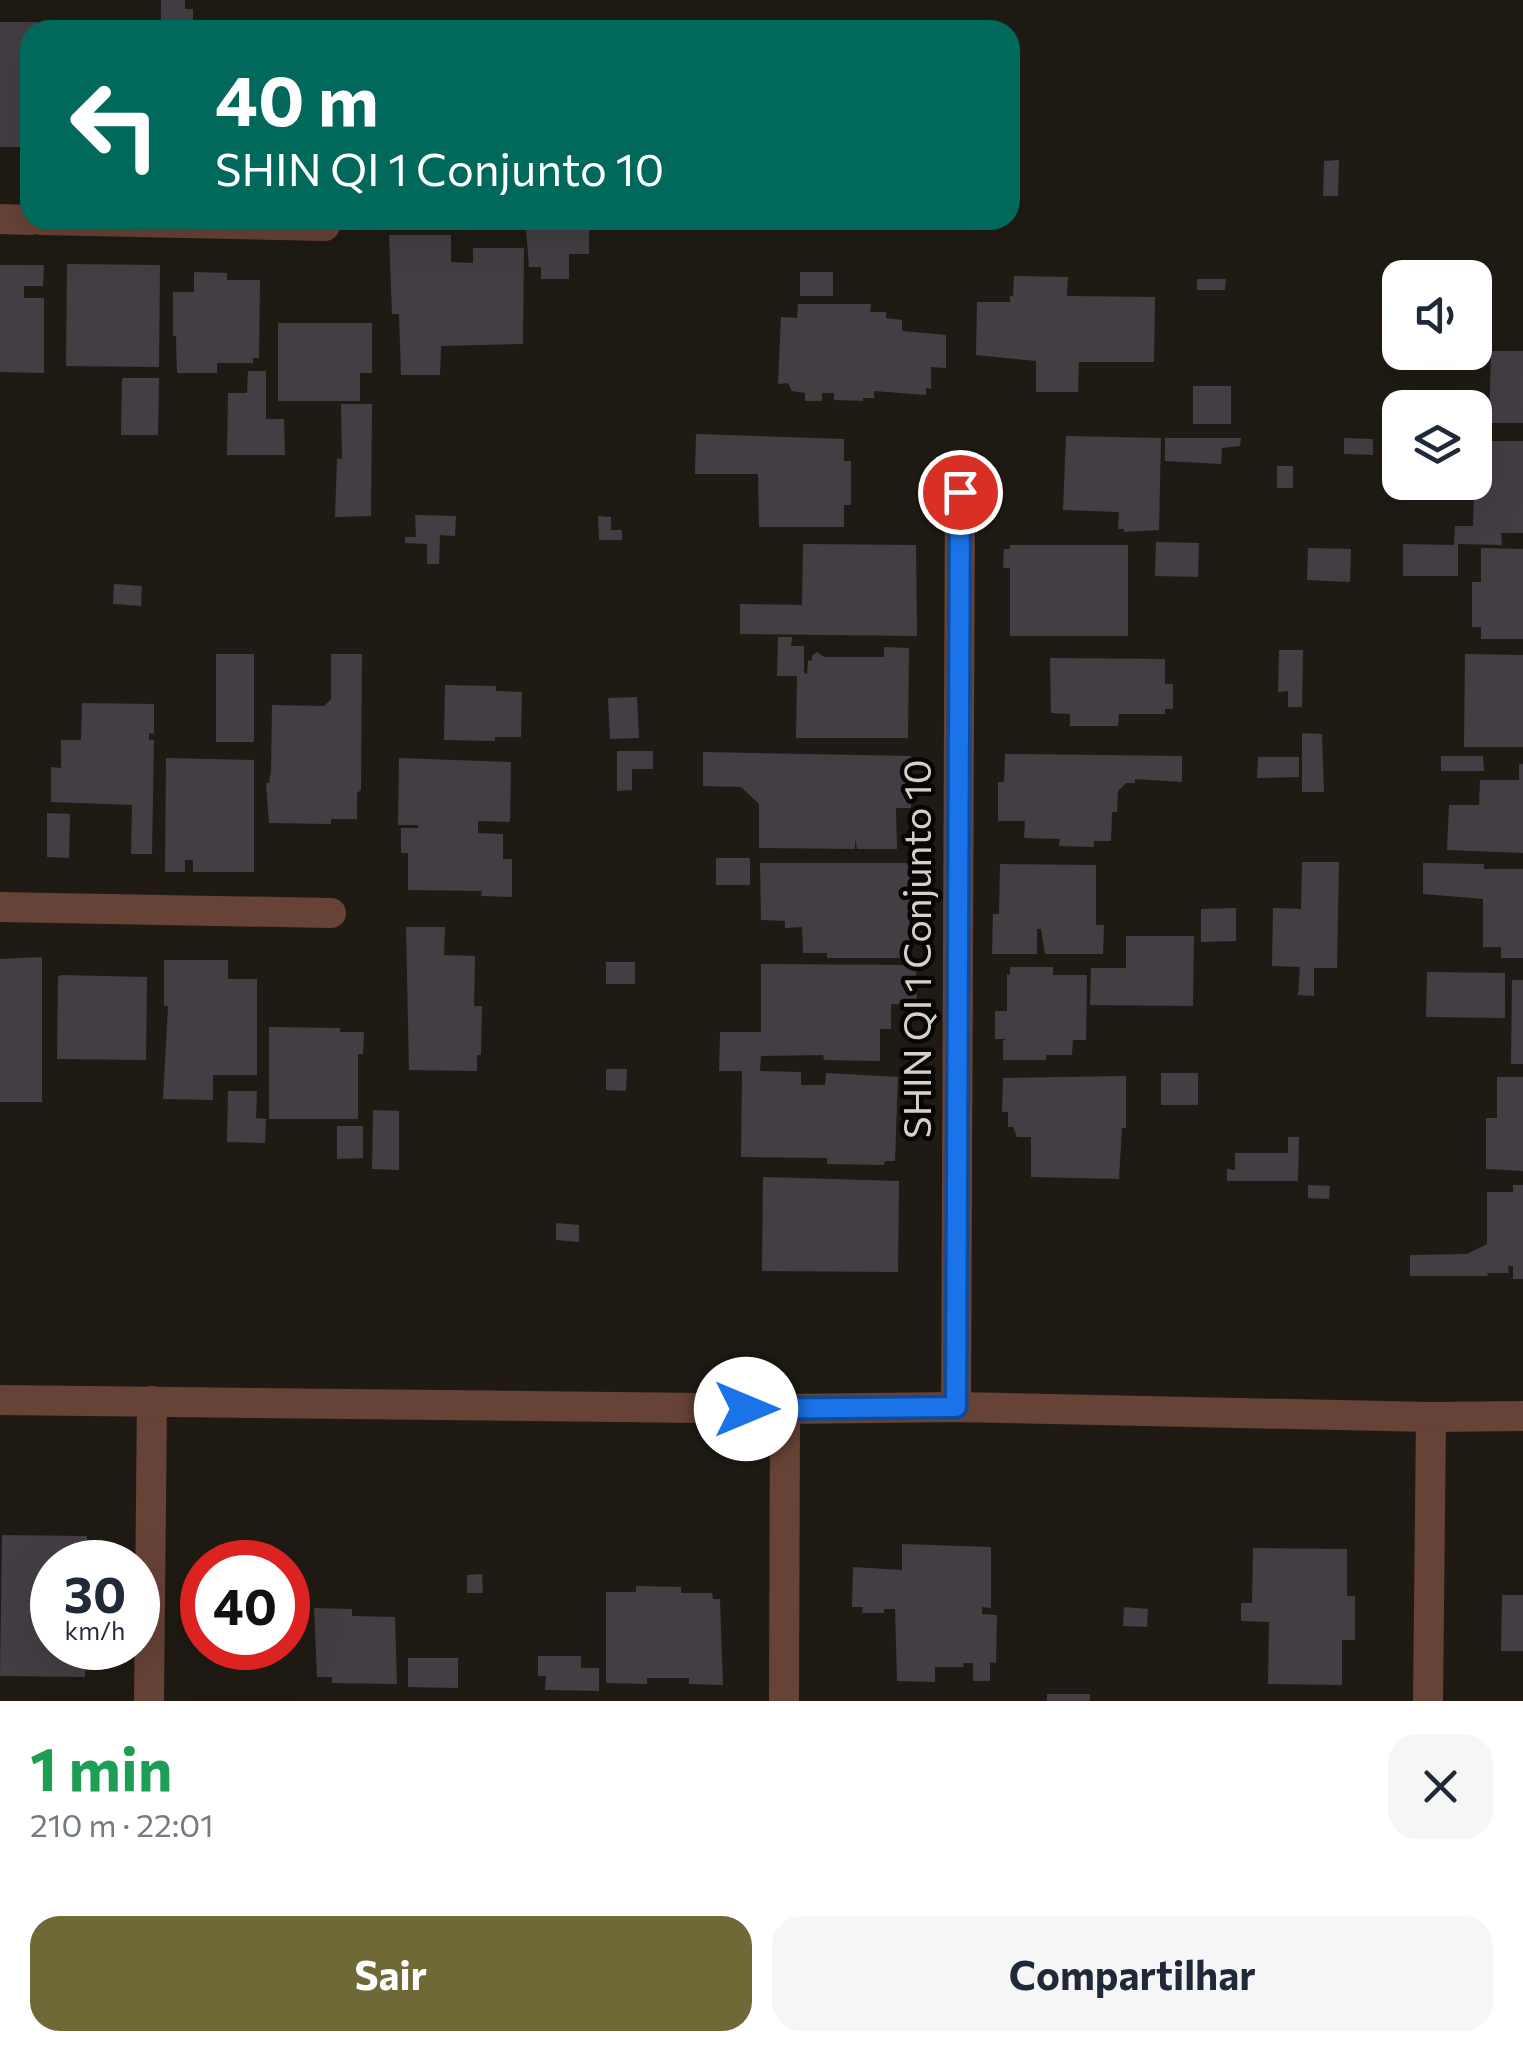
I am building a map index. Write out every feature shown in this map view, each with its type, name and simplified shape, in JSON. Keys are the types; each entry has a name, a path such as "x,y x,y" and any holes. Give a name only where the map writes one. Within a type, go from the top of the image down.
{"street":[{"name":"SHIN QI 1 Conjunto 10","path":"956,1407 960,492"},
{"path":"0,908 330,913"},
{"path":"0,1400 785,1409 956,1407 1523,1416"},
{"path":"149,1701 152,1401"},
{"path":"784,1701 785,1409"},
{"path":"1428,1701 1432,1417"}],"building":[{"path":"161,0 185,0 185,9 193,9 193,20 161,20"},
{"path":"0,22 20,22 20,147 0,147"},
{"path":"1339,160 1338,196 1323,196 1324,161"},
{"path":"526,230 589,230 589,254 569,254 569,279 541,279 541,267 529,267"},
{"path":"389,235 451,235 451,262 473,263 473,248 524,248 523,344 441,346 440,375 401,375 399,314 392,314"},
{"path":"67,264 160,265 159,367 66,366"},
{"path":"0,265 44,265 43,286 24,286 24,298 44,298 44,373 0,372"},
{"path":"194,272 227,273 227,280 260,280 259,358 253,358 253,363 217,363 217,373 177,373 173,292 194,292"},
{"path":"800,272 833,272 833,296 800,296"},
{"path":"1014,276 1068,277 1067,296 1155,297 1154,362 1079,362 1078,392 1036,392 1036,361 976,355 977,302 1010,302"},
{"path":"1197,279 1226,279 1225,290 1197,290"},
{"path":"798,304 871,304 870,312 886,312 886,318 902,320 902,331 946,335 946,368 931,367 931,389 926,388 926,395 874,391 874,398 863,401 834,400 834,393 822,393 822,401 805,401 805,393 792,391 788,383 778,384 781,317 797,318"},
{"path":"278,323 372,323 372,373 360,373 360,401 278,401"},
{"path":"1492,351 1523,351 1523,423 1492,423"},
{"path":"248,371 266,371 266,419 284,419 285,455 227,455 228,393 247,393"},
{"path":"122,378 159,378 158,435 121,435"},
{"path":"1193,386 1231,386 1231,424 1193,424"},
{"path":"341,404 372,404 371,516 335,517 337,458 342,459"},
{"path":"696,434 844,439 844,461 851,461 851,505 844,505 844,527 759,527 758,474 695,474"},
{"path":"1066,436 1161,438 1159,530 1124,532 1118,529 1119,512 1063,510"},
{"path":"1165,438 1241,438 1240,446 1222,448 1221,464 1165,461"},
{"path":"1344,438 1373,439 1373,455 1344,454"},
{"path":"1492,441 1523,441 1523,533 1501,533 1502,545 1458,544 1458,576 1403,576 1403,544 1454,545 1455,526 1473,526 1474,500 1492,500"},
{"path":"1277,466 1293,466 1293,488 1277,488"},
{"path":"415,515 456,516 455,536 440,535 439,564 427,564 427,544 405,543 405,537 416,537"},
{"path":"598,516 611,517 611,530 622,530 622,540 599,540"},
{"path":"1156,542 1199,543 1198,577 1155,576"},
{"path":"803,544 916,545 917,636 740,634 740,604 802,605"},
{"path":"1010,545 1128,545 1128,636 1010,636 1010,568 1003,568 1004,549 1010,549"},
{"path":"1308,548 1351,549 1350,582 1307,580"},
{"path":"1481,548 1523,549 1523,639 1481,639 1481,627 1472,627 1472,582 1481,582"},
{"path":"114,584 142,586 141,606 113,604"},
{"path":"778,637 792,637 791,646 804,646 807,674 808,660 812,661 817,652 824,657 884,657 884,647 909,648 908,738 796,738 797,676 777,676"},
{"path":"1279,650 1303,650 1302,707 1288,707 1288,691 1278,692"},
{"path":"216,654 254,654 254,742 216,742"},
{"path":"331,654 362,654 361,790 357,793 357,819 331,819 331,824 269,823 266,783 271,771 272,705 324,706 331,699"},
{"path":"1465,654 1523,655 1523,747 1464,747"},
{"path":"1050,658 1165,659 1165,684 1173,684 1173,709 1165,709 1165,714 1119,714 1118,726 1070,726 1070,714 1051,713"},
{"path":"445,685 496,686 496,691 522,692 521,737 444,740"},
{"path":"637,697 639,738 610,739 608,698"},
{"path":"82,703 154,704 154,734 149,733 149,740 154,740 152,854 131,854 132,805 51,802 51,767 61,768 61,740 81,740"},
{"path":"1302,733 1322,734 1324,792 1302,792"},
{"path":"617,751 653,751 653,769 632,769 632,790 617,791"},
{"path":"703,752 911,756 911,808 896,808 897,849 857,849 855,839 855,849 759,848 759,804 741,787 703,786"},
{"path":"1005,754 1182,756 1182,782 1135,779 1135,783 1126,783 1118,791 1117,812 1112,812 1111,841 1094,841 1094,847 1059,846 1060,839 1024,838 1025,821 998,821 998,782 1004,782"},
{"path":"1441,756 1483,756 1484,771 1441,771"},
{"path":"1258,757 1299,757 1299,777 1257,778"},
{"path":"166,758 254,760 254,872 193,872 193,860 185,860 185,872 165,872"},
{"path":"399,758 511,762 510,822 478,821 478,833 503,834 503,859 512,859 512,897 481,896 482,891 408,890 408,853 401,853 401,828 418,825 398,825"},
{"path":"1519,764 1523,764 1523,853 1447,850 1449,805 1479,805 1480,780 1519,780"},
{"path":"47,813 70,814 69,858 47,857"},
{"path":"716,858 750,858 750,885 716,885"},
{"path":"1302,862 1339,862 1337,968 1314,968 1314,996 1298,995 1300,967 1272,966 1273,908 1301,909"},
{"path":"760,863 910,863 909,958 827,958 827,953 803,953 802,927 785,928 785,921 761,920"},
{"path":"1423,863 1523,869 1523,958 1501,958 1501,947 1483,947 1483,899 1423,894"},
{"path":"1000,864 1096,865 1096,925 1104,925 1103,954 1045,954 1041,929 1037,929 1037,954 992,954 993,914 999,914"},
{"path":"1236,908 1236,941 1201,942 1201,909"},
{"path":"406,927 445,927 444,955 475,956 474,1006 482,1006 477,1071 409,1070"},
{"path":"1126,936 1194,936 1193,1006 1090,1005 1091,968 1126,968"},
{"path":"42,957 42,1102 0,1102 0,959"},
{"path":"164,960 228,960 228,979 257,979 257,1075 213,1075 213,1100 163,1099 168,1006 164,1006"},
{"path":"606,962 635,962 635,984 606,984"},
{"path":"761,964 916,965 917,1005 891,1004 891,1029 880,1029 880,1061 824,1060 823,1055 761,1056 760,1071 801,1072 801,1085 825,1085 826,1073 898,1077 895,1161 885,1161 884,1165 827,1164 827,1158 741,1157 742,1071 719,1071 720,1032 761,1032"},
{"path":"1010,967 1053,967 1053,975 1087,975 1086,1040 1073,1040 1072,1055 1046,1055 1046,1060 1003,1060 1006,1039 995,1039 995,1011 1007,1011"},
{"path":"1427,972 1505,973 1505,1018 1426,1017"},
{"path":"61,975 147,977 146,1060 57,1059"},
{"path":"1512,980 1523,980 1523,1064 1511,1064"},
{"path":"269,1027 364,1032 363,1054 358,1054 358,1119 269,1119"},
{"path":"606,1069 627,1069 626,1091 606,1090"},
{"path":"1161,1073 1198,1073 1198,1105 1161,1105"},
{"path":"1126,1076 1126,1128 1122,1128 1119,1179 1031,1177 1031,1137 1017,1137 1013,1127 1008,1127 1008,1112 1002,1112 1003,1078"},
{"path":"1497,1077 1523,1077 1523,1171 1486,1169 1486,1118 1497,1118"},
{"path":"228,1091 257,1091 256,1118 266,1119 265,1143 227,1142"},
{"path":"373,1110 399,1111 399,1170 372,1169"},
{"path":"337,1126 363,1126 363,1158 337,1159"},
{"path":"1288,1137 1299,1137 1298,1181 1227,1181 1227,1169 1235,1170 1235,1153 1288,1153"},
{"path":"763,1177 899,1181 898,1272 762,1271"},
{"path":"1308,1185 1330,1186 1329,1199 1308,1198"},
{"path":"1513,1185 1523,1185 1523,1279 1513,1279 1513,1266 1508,1266 1509,1273 1487,1273 1488,1276 1410,1276 1410,1255 1467,1254 1487,1244 1487,1192 1513,1192"},
{"path":"556,1223 579,1225 579,1242 556,1240"},
{"path":"2,1535 87,1536 87,1540 30,1540 30,1670 85,1670 85,1677 0,1676"},
{"path":"902,1544 991,1547 991,1608 982,1607 982,1614 997,1615 996,1663 990,1662 990,1681 973,1681 973,1663 963,1663 964,1667 935,1667 935,1682 897,1681 895,1609 862,1613 863,1607 852,1607 853,1567 902,1570"},
{"path":"1253,1548 1347,1549 1347,1596 1355,1596 1355,1640 1342,1640 1342,1685 1268,1684 1269,1622 1241,1621 1241,1603 1252,1603"},
{"path":"482,1574 483,1593 467,1593 467,1575"},
{"path":"636,1586 681,1587 681,1593 712,1593 713,1599 720,1599 723,1685 689,1684 689,1678 647,1678 647,1684 606,1683 606,1592 636,1592"},
{"path":"1502,1595 1523,1595 1523,1651 1501,1651"},
{"path":"1124,1607 1148,1609 1147,1627 1123,1626"},
{"path":"314,1608 352,1609 352,1616 395,1617 397,1684 332,1683 332,1677 317,1677"},
{"path":"538,1656 581,1656 581,1668 599,1668 599,1691 545,1690 546,1676 538,1676"},
{"path":"408,1658 458,1658 458,1688 408,1687"},
{"path":"1047,1694 1090,1694 1090,1701 1047,1701"}],"route":[{"path":"746,1409 956,1407 960,492"}]}
